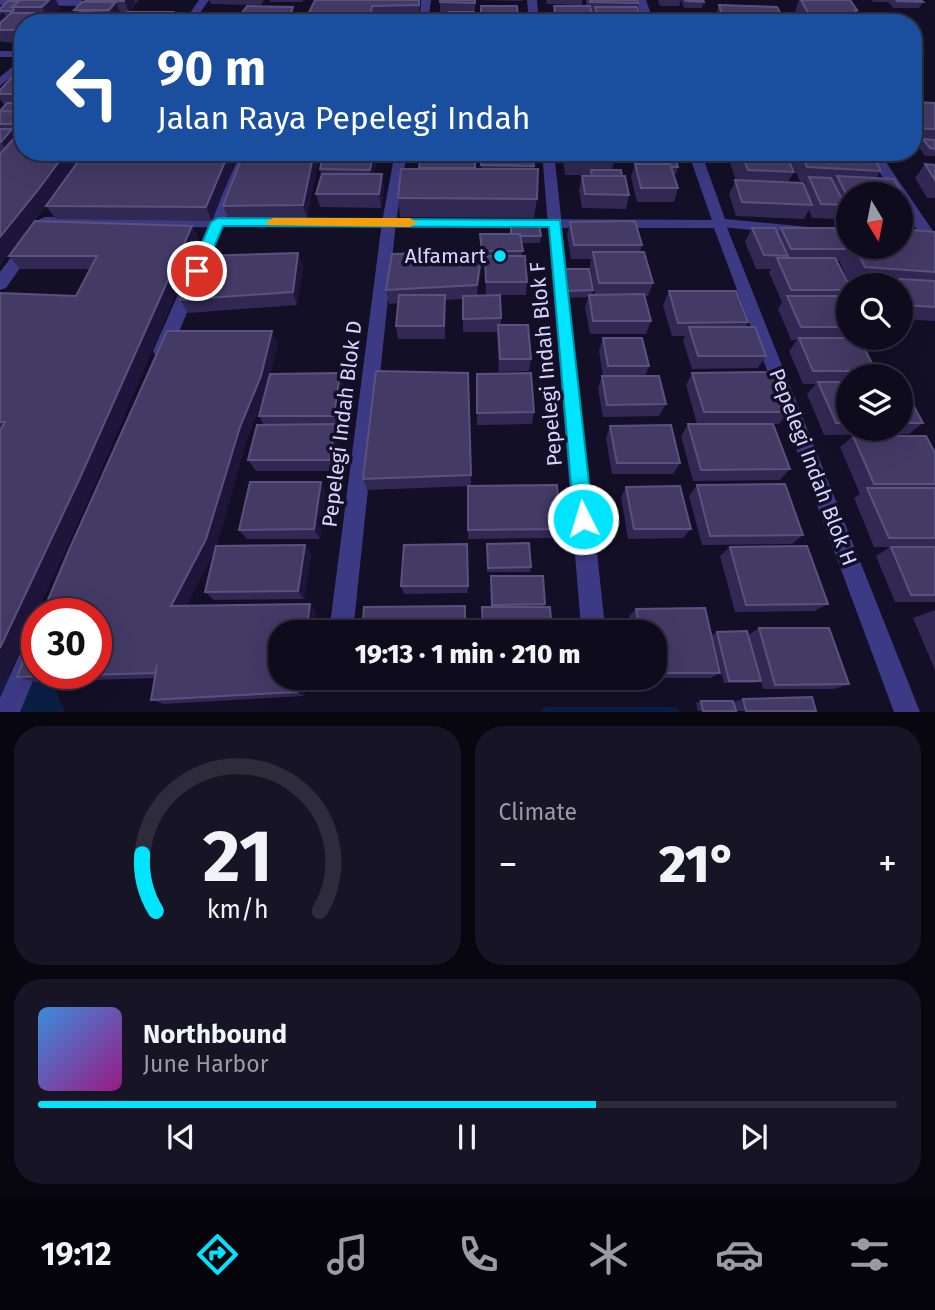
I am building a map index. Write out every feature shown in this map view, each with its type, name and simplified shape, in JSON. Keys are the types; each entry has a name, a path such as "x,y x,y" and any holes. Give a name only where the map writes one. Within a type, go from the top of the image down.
{"street":[{"path":"0,2 82,1"},
{"path":"70,13 82,1"},
{"path":"0,83 14,70"},
{"path":"152,374 244,161"},
{"name":"Pepelegi Indah Blok D","path":"342,620 388,222 399,161"},
{"name":"Pepelegi Indah Blok F","path":"549,161 592,620"},
{"name":"Pepelegi Indah Blok H","path":"697,161 907,712"},
{"path":"878,161 892,182"},
{"path":"914,214 935,245"},
{"path":"0,284 49,217 218,222 719,223 836,235"},
{"path":"914,243 935,245"},
{"path":"10,702 21,677"}],"building":[{"path":"20,0 49,0 42,7 12,7"},
{"path":"315,0 419,0 419,5 372,6 371,14 308,14"},
{"path":"475,0 475,3 440,2"},
{"path":"637,0 638,3 590,2"},
{"path":"801,0 850,0 858,14 809,14"},
{"path":"921,0 923,2 897,1"},
{"path":"8,1 19,1 12,7 13,11 0,11 0,9"},
{"path":"82,2 116,2 109,10 74,10"},
{"path":"719,5 777,7 781,14 722,14"},
{"path":"247,6 293,7 290,14 241,14"},
{"path":"481,6 517,6 518,14 481,14"},
{"path":"554,6 590,6 592,14 555,14"},
{"path":"595,7 637,7 640,14 597,14"},
{"path":"80,12 117,13 116,14 78,14"},
{"path":"127,12 173,12 172,14 125,14"},
{"path":"449,12 473,12 472,14"},
{"path":"11,13 33,13 14,14 14,30 0,30 0,23"},
{"path":"11,78 14,78 14,94 0,94 0,90"},
{"path":"922,102 935,103 935,129 922,128"},
{"path":"7,103 14,103 14,112 0,111"},
{"path":"0,111 14,112 14,121 11,124 0,124"},
{"path":"0,129 12,129 1,142 0,142"},
{"path":"14,138 14,161 59,161 0,237 0,154"},
{"path":"923,139 935,140 935,149 930,148"},
{"path":"78,161 225,161 206,207 46,206"},
{"path":"240,161 312,161 303,205 223,206"},
{"path":"322,161 372,161 370,170 320,169"},
{"path":"420,161 475,161 475,168 419,168"},
{"path":"481,161 533,161 534,166 481,165"},
{"path":"637,161 676,161 678,167 671,167 670,164 638,164"},
{"path":"744,161 789,161 794,172 748,170"},
{"path":"804,161 876,161 881,171 807,167"},
{"path":"635,164 670,164 678,188 641,188"},
{"path":"925,164 935,165 935,180"},
{"path":"401,169 538,169 537,199 398,198"},
{"path":"591,170 621,170 622,176 592,176"},
{"path":"322,174 382,174 379,194 316,194"},
{"path":"582,176 625,176 629,195 585,194"},
{"path":"837,176 894,179 896,182 840,182"},
{"path":"809,177 831,178 836,188 836,205 821,204"},
{"path":"735,180 803,183 812,205 742,202"},
{"path":"35,221 192,226 79,480 24,598 21,598 0,648 0,431 5,422 0,422 0,293 76,296 97,256 9,256"},
{"path":"635,221 642,245 574,245 570,222"},
{"path":"539,223 541,236 511,234 511,224"},
{"path":"752,228 775,228 788,256 764,255"},
{"path":"781,228 834,228 836,232 836,249 791,249"},
{"path":"914,230 935,232 935,272 865,267 861,259 914,259"},
{"path":"480,234 520,234 523,251 482,251"},
{"path":"482,251 477,285 386,290 392,254"},
{"path":"593,252 644,252 653,283 599,283"},
{"path":"298,253 293,292 180,300 202,256"},
{"path":"485,256 525,256 527,282 486,282"},
{"path":"777,258 835,258 843,273 836,273 836,290 791,290"},
{"path":"564,269 589,269 593,290 567,291"},
{"path":"913,280 935,281 935,307 913,306"},
{"path":"669,291 736,291 748,322 678,323"},
{"path":"644,294 651,321 593,321 589,295"},
{"path":"399,295 445,295 444,326 396,326"},
{"path":"500,295 501,318 463,319 463,296"},
{"path":"787,296 836,296 836,327 801,327"},
{"path":"498,325 528,325 531,359 500,359"},
{"path":"689,327 755,327 766,356 698,356"},
{"path":"167,331 272,331 261,376 240,427 206,539 171,606 310,604 308,620 268,620 268,690 297,692 151,700 157,665 155,673 112,674 112,598 49,598"},
{"path":"603,338 642,338 649,366 608,366"},
{"path":"799,338 836,338 836,350 865,350 872,364 836,364 836,371 813,371"},
{"path":"376,371 468,373 471,475 363,479"},
{"path":"773,372 789,412 704,412 692,373"},
{"path":"340,373 334,416 259,416 270,374"},
{"path":"531,373 534,412 477,413 477,374"},
{"path":"602,376 659,376 666,404 607,405"},
{"path":"818,382 836,382 836,423"},
{"path":"913,405 923,423 913,423"},
{"path":"335,424 330,460 248,460 257,425"},
{"path":"688,424 773,424 790,469 701,470"},
{"path":"671,425 680,463 617,463 610,426"},
{"path":"913,436 926,436 935,453 935,484 874,484 855,441 913,441"},
{"path":"250,482 321,482 314,529 239,530"},
{"path":"785,484 803,535 710,536 697,485"},
{"path":"557,485 561,529 468,530 468,486"},
{"path":"680,486 691,529 634,529 626,487"},
{"path":"867,488 935,488 935,538 889,538"},
{"path":"529,543 531,567 488,568 487,544"},
{"path":"467,544 468,586 401,586 404,545"},
{"path":"305,545 298,591 205,592 216,546"},
{"path":"807,546 828,604 746,605 730,547"},
{"path":"891,547 935,547 935,595 911,595"},
{"path":"491,576 543,576 545,604 492,605"},
{"path":"465,606 465,620 363,620 364,607"},
{"path":"482,607 550,607 551,620 483,620"},
{"path":"705,608 720,673 667,673 667,620 638,620 636,609"},
{"path":"759,628 829,628 849,684 775,685"},
{"path":"747,631 761,681 729,681 717,632"},
{"path":"812,697 816,711 746,711 743,699"},
{"path":"701,701 733,701 736,711 703,711"}],"waterway":[{"path":"0,711 29,712"},
{"path":"547,712 674,712"}],"slow traffic":[{"path":"273,222 410,223"}],"place":[{"name":"Alfamart","path":"500,256"}],"route":[{"path":"197,271 218,222 555,223 583,519"}]}
